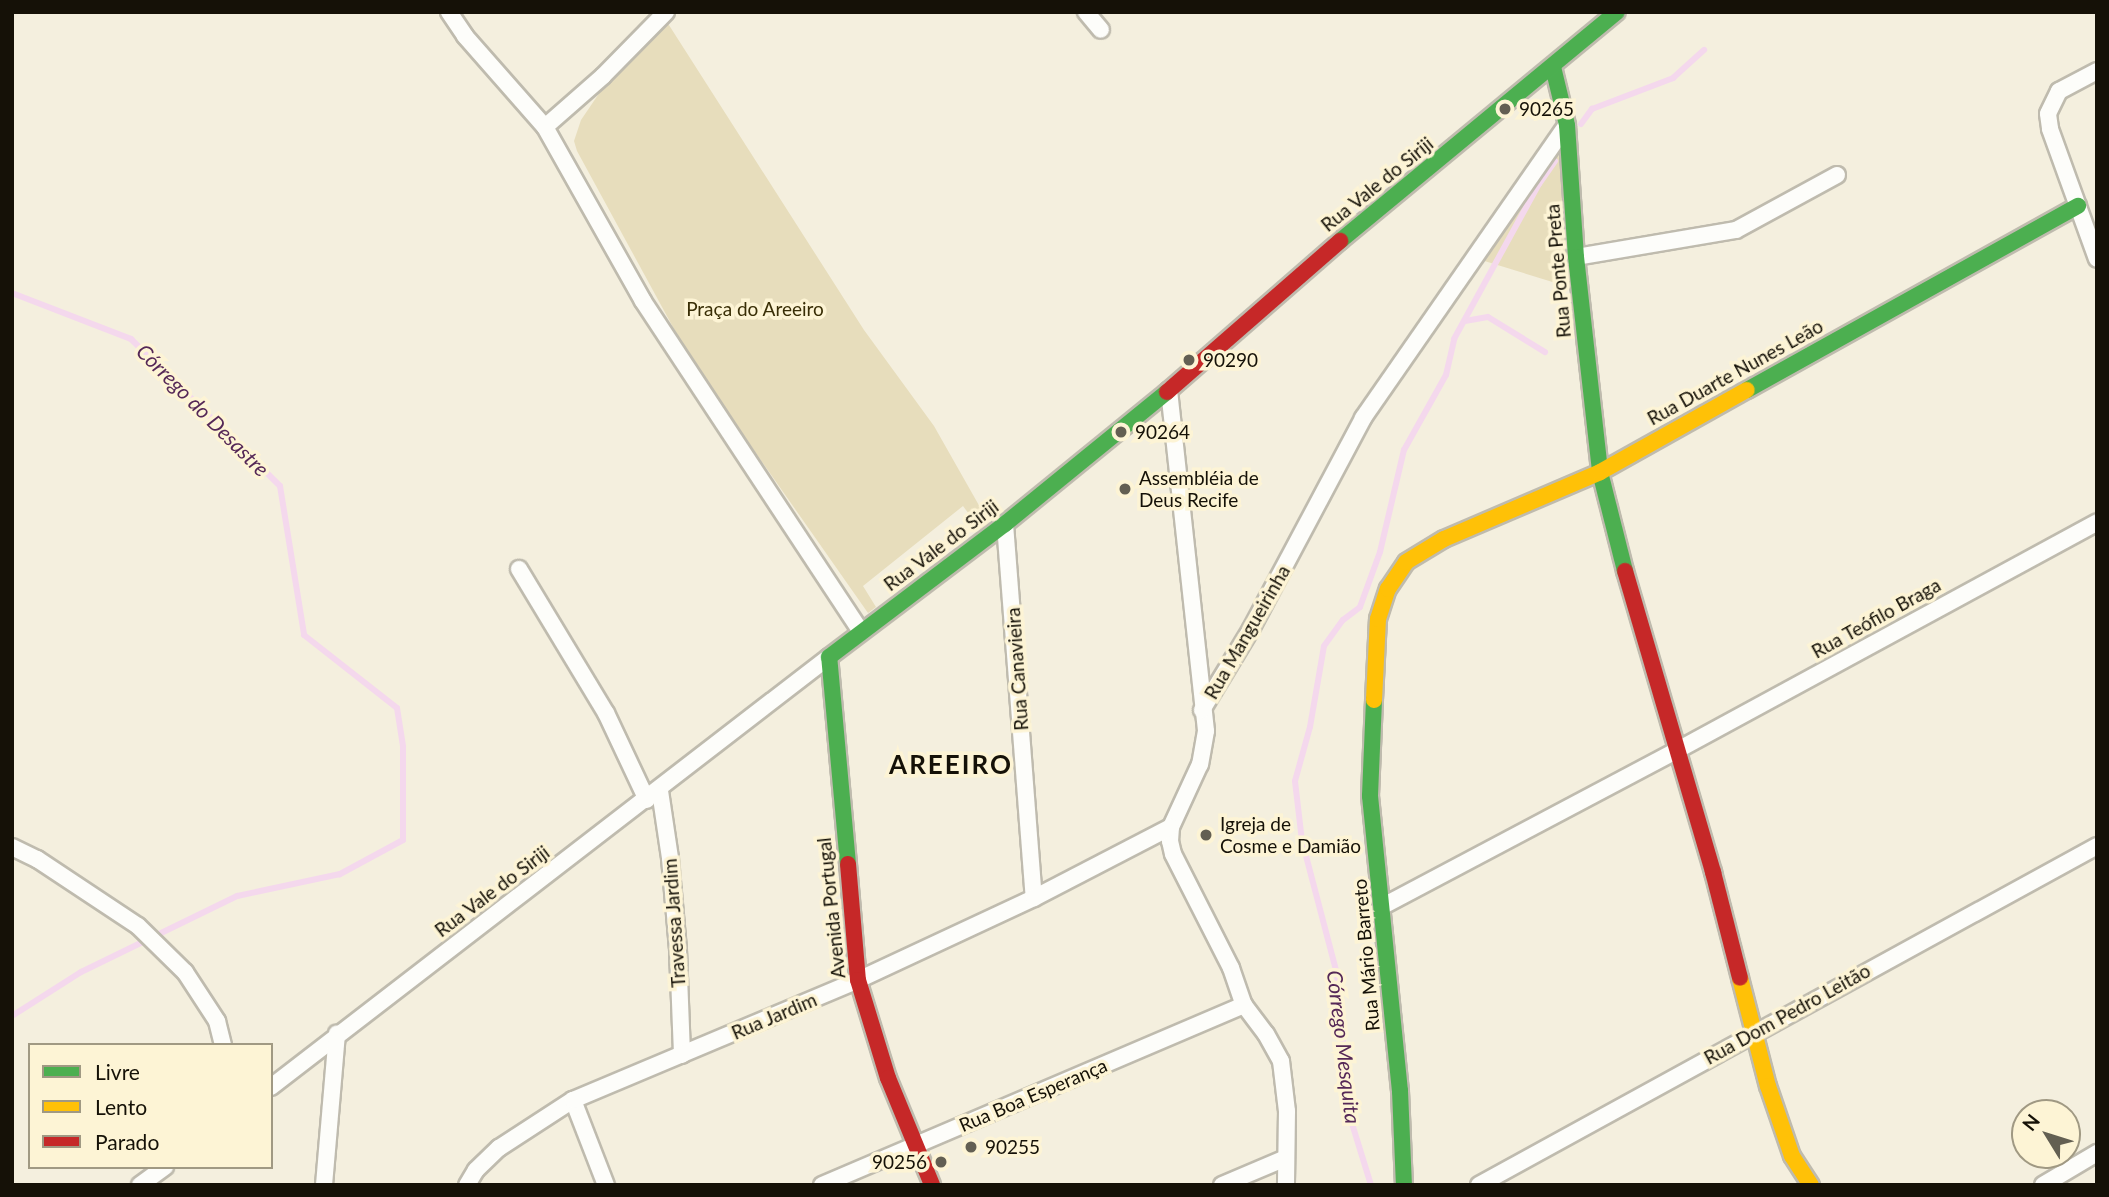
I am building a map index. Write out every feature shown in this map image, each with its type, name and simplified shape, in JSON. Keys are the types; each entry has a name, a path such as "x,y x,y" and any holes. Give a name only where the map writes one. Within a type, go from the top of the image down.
{"street":[{"path":"449,12 465,36 545,127 663,333 861,631"},
{"path":"545,127 603,76 666,12"},
{"path":"1086,12 1101,30"},
{"path":"1586,12 1592,34"},
{"name":"Rua Vale do Siriji","path":"273,1085 653,795 861,631 1006,524 1169,390 1273,296 1553,68 1617,12"},
{"name":"Rua Ponte Preta","path":"1553,68 1567,125 1576,257 1600,472"},
{"path":"2097,71 2069,83 2053,101 2048,114 2050,129 2097,259"},
{"name":"Rua Mangueirinha","path":"1171,827 1200,764 1206,732 1202,710 1251,629 1363,418 1567,125"},
{"path":"1576,257 1736,230 1837,175"},
{"name":"Rua Duarte Nunes Leão","path":"1406,562 1444,539 1600,472 2078,206"},
{"path":"1169,390 1202,710"},
{"path":"1600,472 1634,608 1756,1031 1768,1086 1792,1156 1811,1185"},
{"name":"Rua Teófilo Braga","path":"1383,906 1676,751 2097,522"},
{"name":"Rua Canavieira","path":"1006,524 1034,898"},
{"name":"Rua Mário Barreto","path":"1404,1185 1400,1091 1370,796 1374,659 1378,619 1388,589 1406,562"},
{"name":"Travessa Jardim","path":"519,569 653,795 670,858 677,937 682,1055"},
{"name":"Avenida Portugal","path":"829,657 858,980 888,1078 933,1185"},
{"path":"1171,827 1172,854 1231,968 1244,1006 1266,1034 1281,1061 1287,1111 1286,1185"},
{"name":"Rua Jardim","path":"467,1185 499,1148 573,1100 858,980 1034,898 1171,827"},
{"name":"Rua Dom Pedro Leitão","path":"1479,1185 2097,846"},
{"path":"12,847 37,859 138,926 185,972 217,1021 222,1043"},
{"name":"Rua Boa Esperança","path":"822,1185 1244,1006"},
{"path":"324,1185 337,1034"},
{"path":"573,1100 606,1185"},
{"path":"2043,1185 2097,1153"},
{"path":"1222,1185 1286,1158"},
{"path":"140,1185 162,1169"}],"green space":[{"name":"Praça do Areeiro","path":"667,22 864,330 934,426 989,523 980,529 963,506 863,586 876,607 868,613 692,362 577,151 574,141 581,120 617,67"},
{"path":"1558,148 1572,288 1478,259"}],"waterway":[{"path":"1581,124 1592,109 1673,78 1704,50"},
{"name":"Córrego Mesquita","path":"1371,1185 1350,1117 1337,974 1302,841 1295,781 1310,727 1324,646 1343,620 1360,607 1380,552 1404,450 1446,375 1454,339 1539,184 1555,161"},
{"name":"Córrego do Desastre","path":"12,293 131,339 280,486 304,635 397,708 403,747 403,840 340,874 237,896 81,972 12,1016"},
{"path":"1465,321 1488,317 1545,352"}],"traffic: fast":[{"path":"1340,241 1617,12"},
{"path":"1553,67 1567,125 1576,257 1600,472 1625,571"},
{"path":"1747,390 2078,206"},
{"path":"848,864 829,657 1005,524 1167,392"},
{"path":"1374,700 1370,796 1400,1091 1404,1185"}],"traffic: slow":[{"path":"1374,700 1378,619 1388,589 1406,562 1444,539 1600,472 1747,390"},
{"path":"1740,978 1768,1086 1792,1156 1811,1185"}],"traffic: jam":[{"path":"1167,392 1340,241"},
{"path":"1625,571 1713,872 1740,978"},
{"path":"848,864 858,980 888,1078 932,1185"}],"place":[{"name":"90265","path":"1505,109"},
{"name":"90290","path":"1189,360"},
{"name":"90264","path":"1121,432"},
{"name":"Assembléia de Deus Recife","path":"1125,489"},
{"name":"Igreja de Cosme e Damião","path":"1206,835"},
{"name":"90255","path":"971,1147"},
{"name":"90256","path":"941,1162"}],"district":[{"name":"AREEIRO","path":"951,765"}]}
